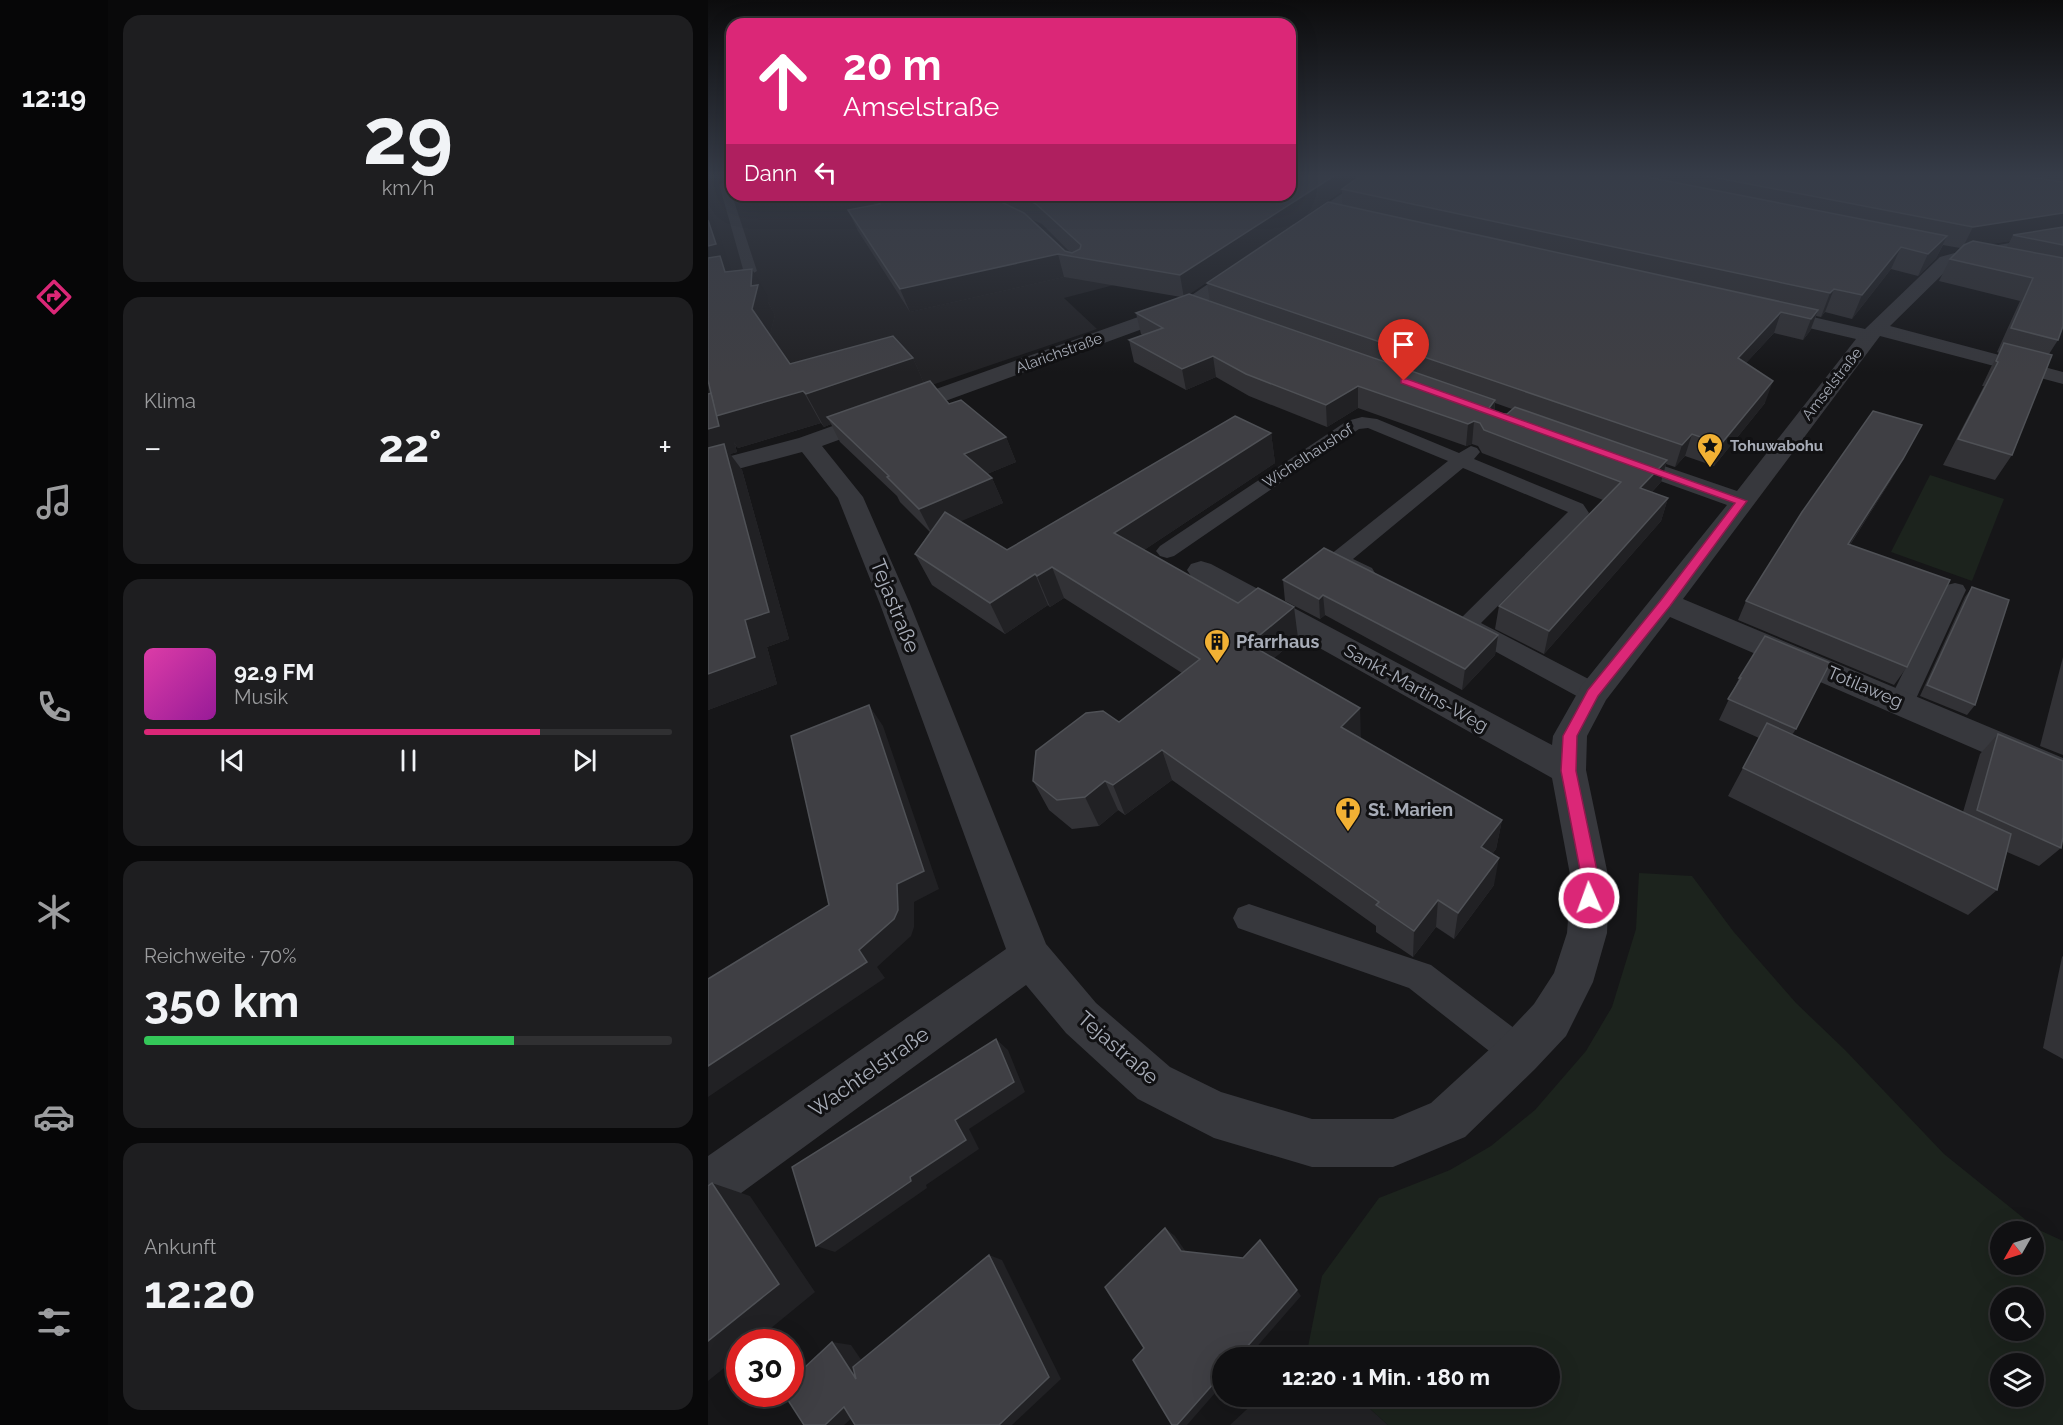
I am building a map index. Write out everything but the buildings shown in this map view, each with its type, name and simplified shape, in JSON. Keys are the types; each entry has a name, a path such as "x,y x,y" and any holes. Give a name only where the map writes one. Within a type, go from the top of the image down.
{"street":[{"path":"1962,256 2060,240"},
{"path":"1939,252 2007,265"},
{"name":"Amselstraße","path":"1568,771 1570,736 1593,693 1873,333 1946,261 1962,256"},
{"name":"Alarichstraße","path":"708,470 807,443 1190,305 1257,258"},
{"path":"1190,305 1212,313"},
{"path":"1753,310 1873,333 2063,378"},
{"name":"Tejastraße","path":"807,443 850,497 895,604 1029,957 1081,1018 1154,1083 1214,1114 1312,1143 1393,1143 1448,1120 1519,1053 1550,1020 1572,981 1587,933 1590,880 1568,771"},
{"path":"1599,451 1742,501"},
{"name":"Sankt-Martins-Weg","path":"1201,570 1568,771"},
{"name":"Totilaweg","path":"1665,603 2063,773"},
{"name":"Wachtelstraße","path":"708,1186 1029,957"}],"lane":[{"path":"708,284 734,279 750,271 741,240"},
{"name":"Wichelhaushof","path":"1167,551 1353,425 1362,422 1371,423 1467,455 1576,508 1579,513 1466,625"},
{"path":"1381,582 1338,560 1467,455"},
{"path":"1901,703 1955,590"},
{"path":"1445,615 1593,693"},
{"path":"1249,918 1419,976 1519,1053"}],"shaded area":[{"path":"708,240 1122,240 1114,285 1064,298 1097,329 817,424 708,455"},
{"path":"1930,475 2004,499 1972,581 1891,552"},
{"path":"1639,873 1692,876 1733,931 1796,1003 1845,1050 1944,1154 2027,1221 1990,1221 1990,1275 2044,1275 2044,1232 2063,1241 2063,1425 1388,1425 1368,1407 1560,1407 1560,1347 1308,1347 1322,1276 1379,1198 1450,1170 1491,1146 1535,1110 1586,1051 1612,1007 1636,929"},
{"path":"1249,1407 1368,1407 1388,1425 1230,1425"}],"place":[{"name":"Tohuwabohu","path":"1710,469"},
{"name":"Pfarrhaus","path":"1217,665"},
{"name":"St. Marien","path":"1348,833"}],"route":[{"path":"1404,381 1742,501 1593,693 1570,736 1568,771 1577,806 1590,880 1589,898"}]}
